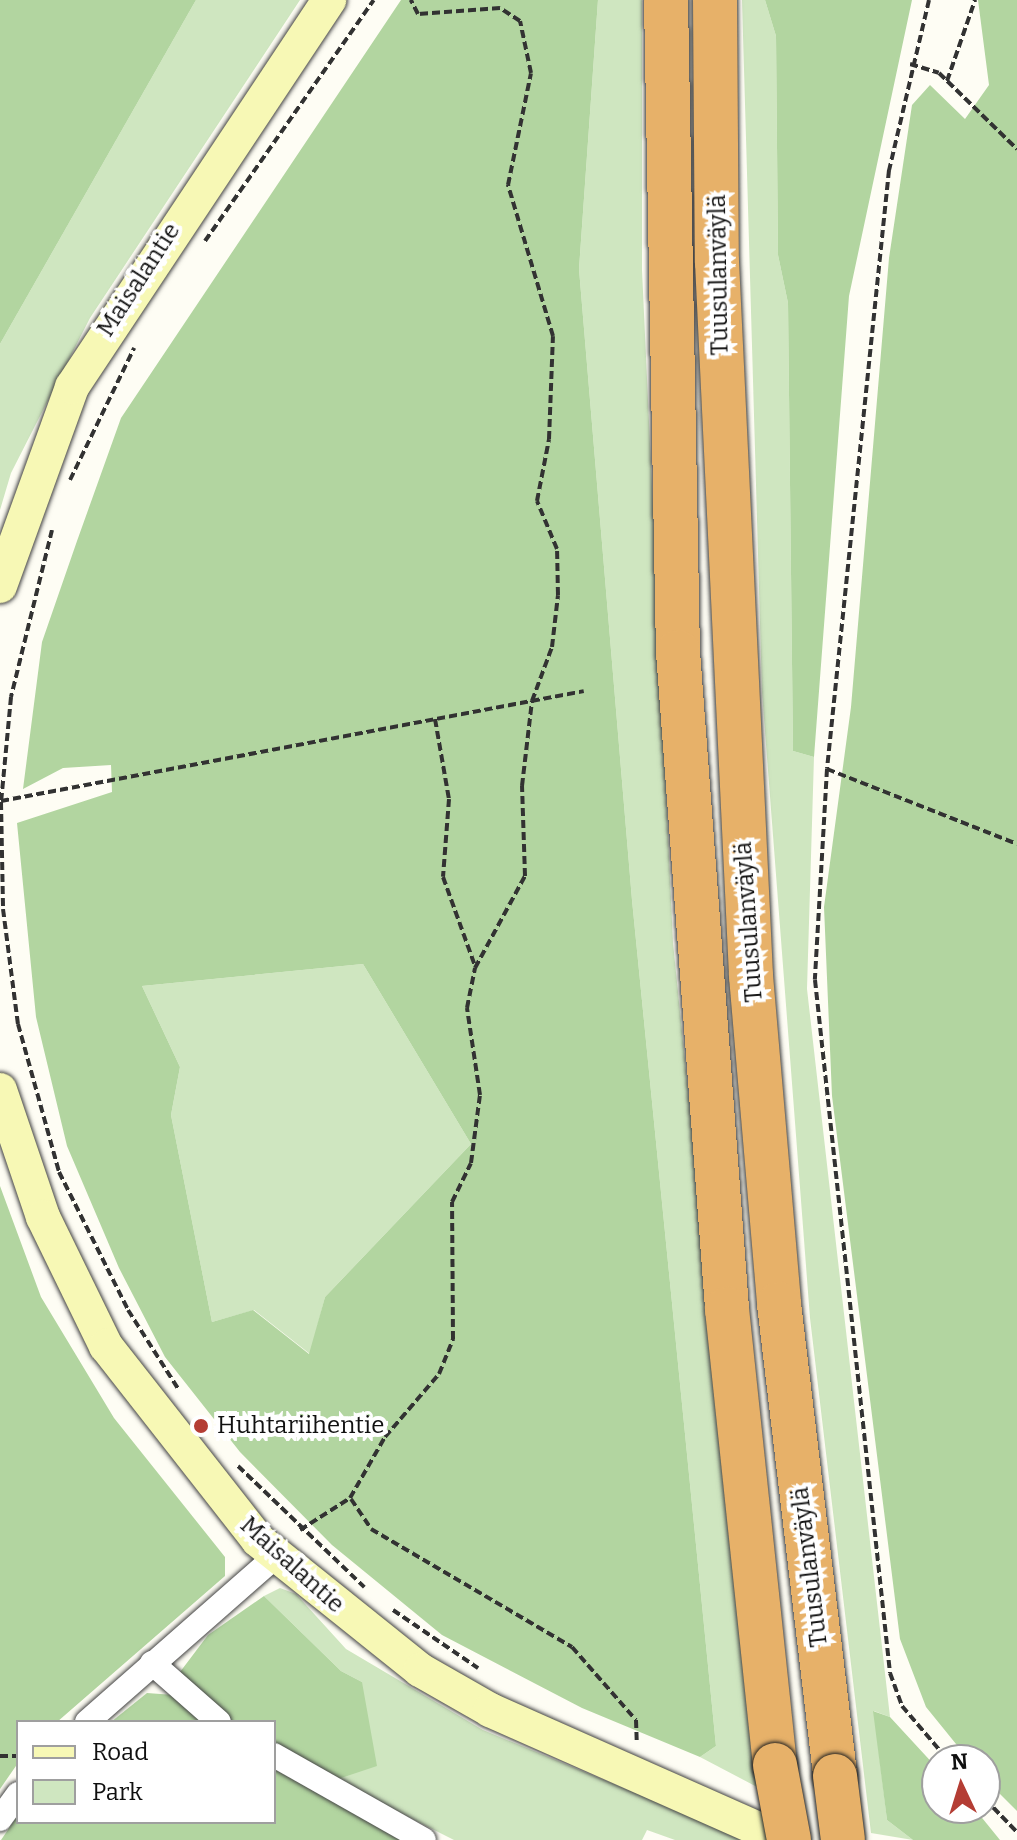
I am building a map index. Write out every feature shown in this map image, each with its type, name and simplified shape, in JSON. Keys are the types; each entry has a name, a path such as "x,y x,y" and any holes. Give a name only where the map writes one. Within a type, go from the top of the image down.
{"highway":[{"name":"Tuusulanväylä","path":"666,0 678,652 727,1309 775,1765 786,1840"},
{"name":"Tuusulanväylä","path":"715,0 717,262 751,976 779,1304 843,1840"}],"main road":[{"name":"Maisalantie","path":"0,586 72,387 329,0"},
{"name":"Maisalantie","path":"0,1090 43,1217 106,1346 191,1463 276,1556 367,1633 490,1710 786,1840"}],"street":[{"path":"89,1720 276,1556"},
{"path":"152,1663 217,1720"},
{"path":"276,1756 424,1840"},
{"path":"0,1819 16,1797"}],"path":[{"path":"198,252 374,0"},
{"path":"300,1530 350,1498 385,1437 439,1374 453,1339 452,1202 471,1163 480,1095 467,1008 475,968 525,876 522,786 532,701 552,647 558,595 557,549 537,501 553,336 508,185 531,73 520,21 500,8 418,14 411,0"},
{"path":"929,0 910,64 885,201 827,769 815,980 880,1606 902,1706 934,1744"},
{"path":"947,81 975,0"},
{"path":"910,64 947,81 1017,149"},
{"path":"64,495 141,338"},
{"path":"54,523 11,697 0,802 3,909 18,1024 59,1172 128,1310 185,1401"},
{"path":"0,802 584,691"},
{"path":"435,719 449,799 443,877 475,968"},
{"path":"827,769 1017,844"},
{"path":"232,1460 300,1530 371,1593"},
{"path":"350,1498 371,1529 572,1647 636,1720 637,1747"},
{"path":"383,1603 487,1674"},
{"path":"623,1740 652,1753"},
{"path":"1001,1816 1017,1832"}],"green space":[{"path":"0,0 196,0 0,344"},
{"path":"196,0 300,0 90,318 11,473 0,510 0,344"},
{"path":"401,0 598,0 579,269 632,900 716,1746 700,1757 582,1708 442,1635 332,1545 240,1452 165,1357 119,1268 67,1146 36,1017 17,823 112,792 111,765 63,768 23,789 42,642 121,418","holes":["363,964 471,1144 325,1297 309,1354 253,1310 212,1322 171,1115 180,1067 142,986"]},
{"path":"598,0 642,0 642,270 673,943 759,1788 700,1757 716,1746 632,900 579,269"},
{"path":"742,0 765,0 776,36 778,255 788,303 793,751 814,757 807,989 890,1717 874,1711 887,1820 913,1840 871,1833 810,1318 762,692"},
{"path":"765,0 912,0 849,296 814,757 793,751 788,303 778,255 776,36"},
{"path":"978,0 1017,0 1017,1811 1001,1795 1001,1744 956,1744 926,1707 900,1639 832,1096 824,907 851,707 889,258 912,105 930,85 965,119 989,85"},
{"path":"363,964 471,1144 325,1297 310,1354 254,1310 212,1322 171,1115 180,1067 142,986"},
{"path":"0,1186 41,1297 114,1418 225,1557 225,1576 59,1720 16,1720 16,1766 0,1789"},
{"path":"280,1588 296,1594 346,1649 483,1730 749,1840 675,1840 647,1830 642,1840 454,1840 335,1780 362,1682 341,1671 264,1596"},
{"path":"264,1596 341,1671 362,1682 377,1766 335,1780 276,1748 276,1720 226,1720 180,1672 208,1635"},
{"path":"147,1693 174,1695 206,1720 113,1720"},
{"path":"873,1711 890,1717 921,1751 921,1824 987,1824 1000,1840 913,1840 887,1820"},
{"path":"276,1770 402,1840 1,1840 16,1818 16,1824 276,1824"}],"place":[{"name":"Huhtariihentie","path":"201,1426"}]}
